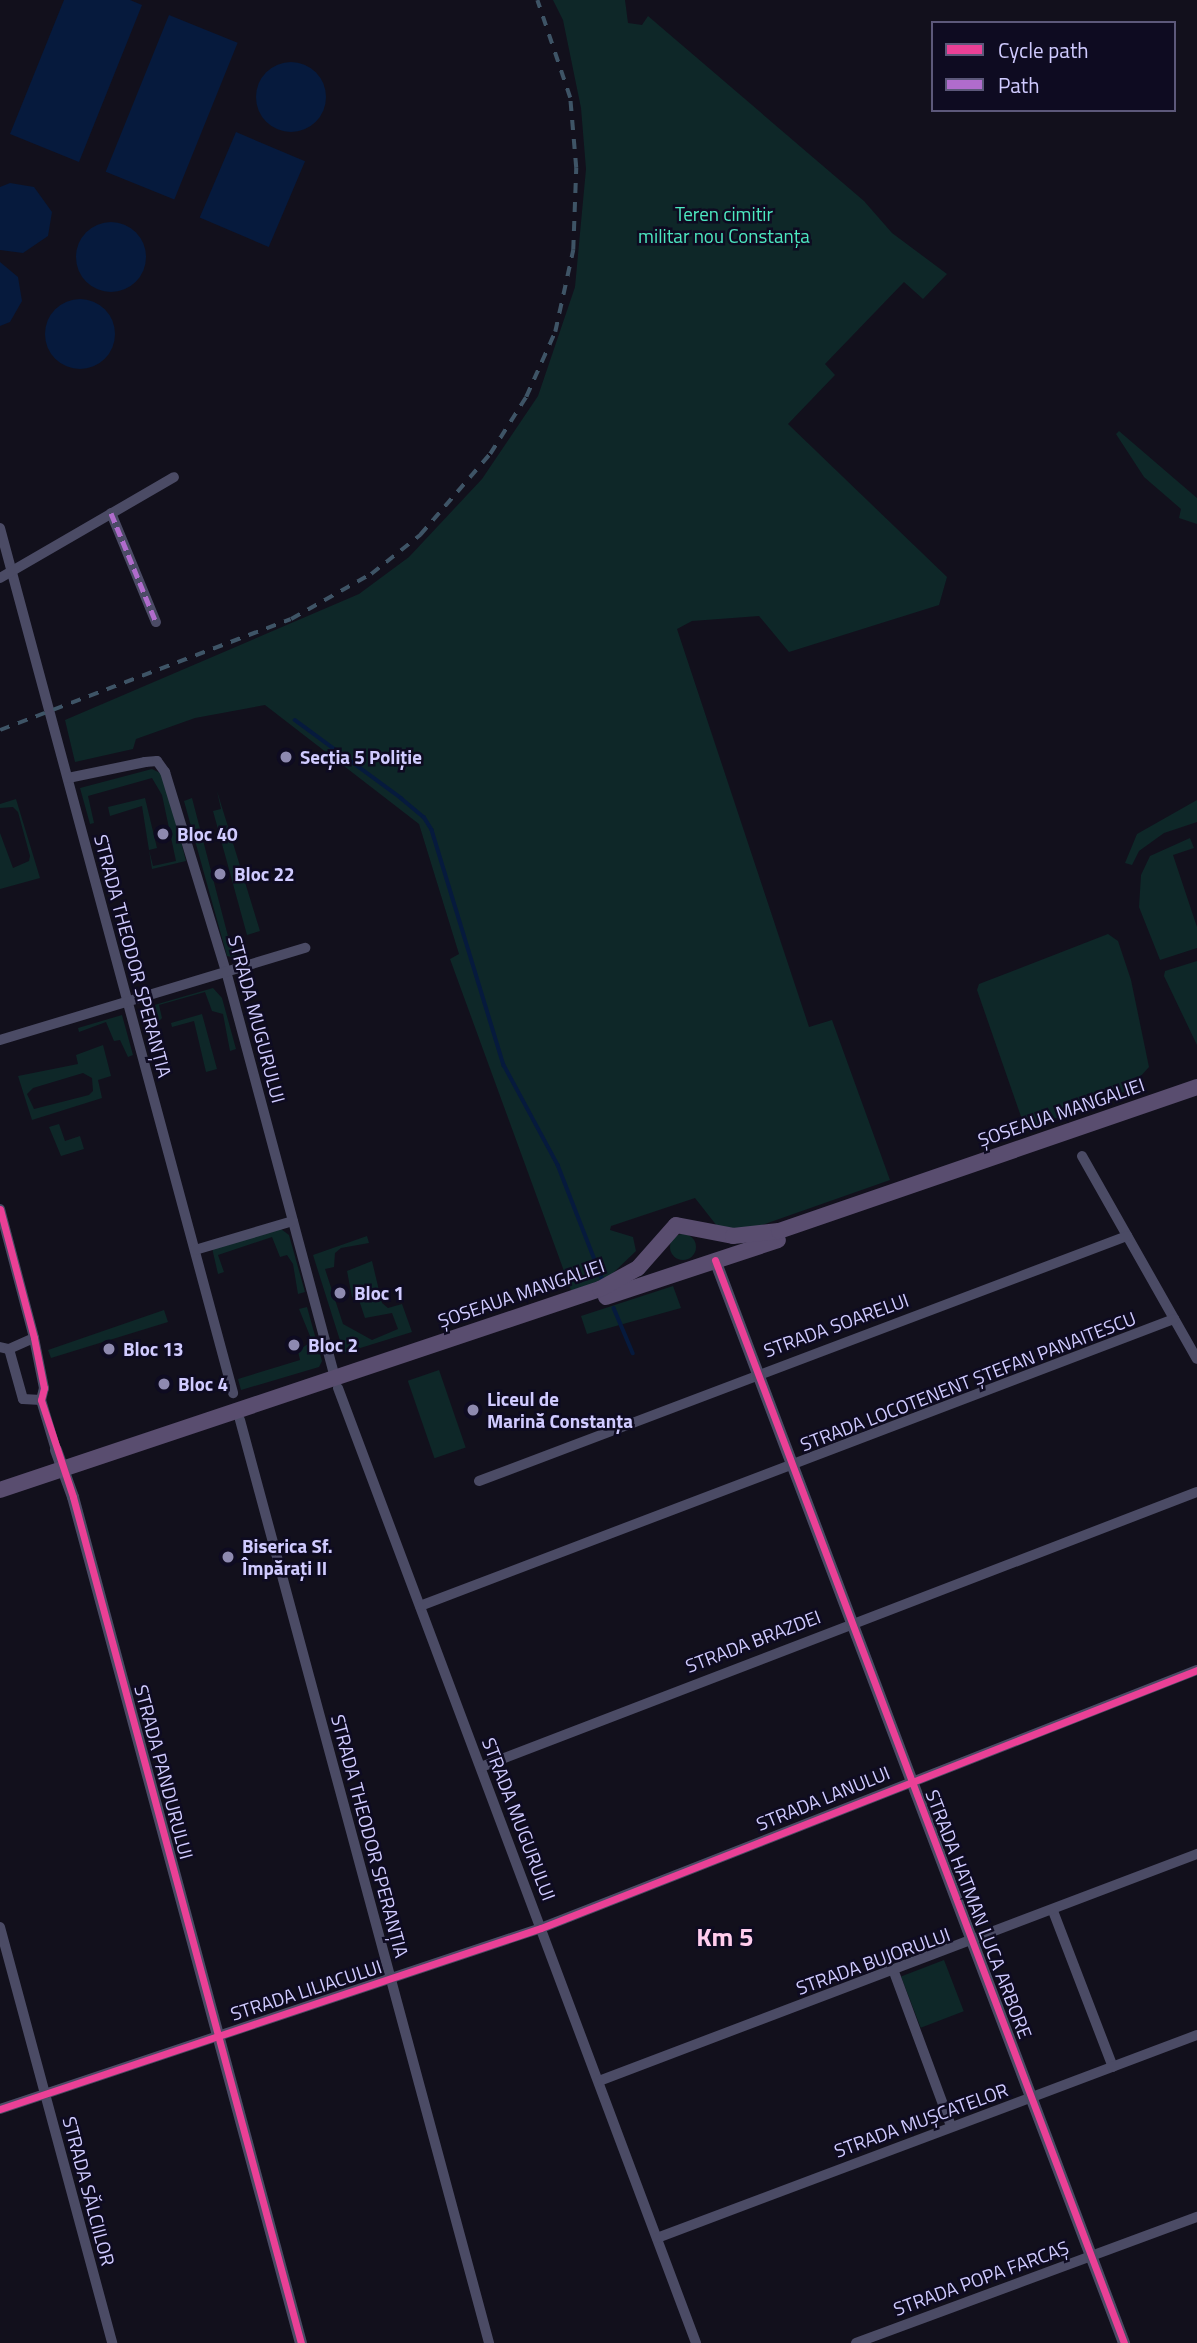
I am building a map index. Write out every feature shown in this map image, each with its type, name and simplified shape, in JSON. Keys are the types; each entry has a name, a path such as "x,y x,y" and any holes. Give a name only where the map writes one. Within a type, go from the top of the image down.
{"main road":[{"name":"ȘOSEAUA MANGALIEI","path":"0,1490 65,1474 240,1420 610,1285 646,1261 664,1234 683,1224 733,1236 779,1231 1197,1087"},
{"name":"ȘOSEAUA MANGALIEI","path":"0,1499 65,1474 336,1383 682,1272 1197,1096"},
{"path":"697,1229 715,1260"},
{"path":"664,1234 662,1256 682,1272"}],"street":[{"path":"0,578 174,477"},
{"path":"111,513 156,622"},
{"name":"STRADA THEODOR SPERANȚIA","path":"0,528 233,1393"},
{"name":"STRADA MUGURULUI","path":"68,778 145,762 162,765 178,802 336,1383 696,2343"},
{"path":"0,1040 305,948"},
{"path":"1082,1156 1197,1359"},
{"name":"STRADA PANDURULUI","path":"0,1209 34,1338 44,1388 41,1400 65,1474 301,2343"},
{"path":"194,1250 293,1221"},
{"name":"STRADA SOARELUI","path":"479,1481 758,1373 1127,1236"},
{"name":"STRADA HATMAN LUCA ARBORE","path":"715,1260 1124,2343"},
{"name":"STRADA LOCOTENENT ȘTEFAN PANAITESCU","path":"420,1606 1174,1319"},
{"path":"34,1338 4,1348 23,1398 41,1400"},
{"name":"STRADA THEODOR SPERANȚIA","path":"240,1420 489,2343"},
{"name":"STRADA BRAZDEI","path":"481,1767 851,1622 1197,1492"},
{"name":"STRADA LANULUI","path":"541,1928 911,1779 1197,1670"},
{"name":"STRADA BUJORULUI","path":"598,2081 973,1943 1197,1854"},
{"path":"1054,1912 1112,2067"},
{"name":"STRADA SĂLCIILOR","path":"0,1927 112,2343"},
{"name":"STRADA LILIACULUI","path":"0,2109 541,1928"},
{"path":"894,1972 951,2126"},
{"name":"STRADA MUȘCATELOR","path":"657,2238 1197,2035"},
{"name":"STRADA POPA FARCAȘ","path":"856,2343 1197,2217"}],"green space":[{"name":"Teren cimitir militar nou Constanța","path":"553,0 625,0 628,23 642,25 648,16 864,201 892,233 947,274 923,299 904,282 825,364 835,375 788,424 947,577 939,605 789,652 759,616 692,621 677,629 809,1027 832,1020 890,1180 742,1232 717,1226 695,1198 611,1226 610,1230 633,1237 636,1251 611,1275 572,1293 450,959 459,954 419,824 265,705 195,718 136,739 133,749 75,762 65,720 359,594 409,557 482,479 538,396 575,287 586,169 581,108 563,20"},
{"path":"1119,431 1197,498 1197,524 1179,518 1181,509 1144,477 1116,434"},
{"path":"152,769 162,774 186,861 152,869 142,806 110,816 108,807 145,798 157,848 149,850 153,866 176,861 162,795 152,778 88,796 94,823 90,824 80,788"},
{"path":"217,791 260,931 247,935 213,811 221,809"},
{"path":"192,798 229,940 237,958 227,956 184,801"},
{"path":"16,799 40,878 0,889 0,833 13,868 29,861 30,856 18,812 13,807 0,808 0,804"},
{"path":"1197,800 1197,822 1164,833 1139,851 1132,865 1125,863 1137,834"},
{"path":"1190,838 1194,848 1173,855 1197,927 1197,948 1160,960 1139,907 1141,875 1150,856"},
{"path":"1108,934 1118,941 1131,980 1149,1067 1129,1089 1103,1103 1025,1128 977,990 979,984"},
{"path":"1197,961 1197,1045 1164,976 1165,971"},
{"path":"213,988 222,998 236,1049 230,1051 223,1014 212,1011 205,992 159,1005 162,1018 156,1024 151,1006"},
{"path":"202,1014 217,1069 206,1072 194,1021 172,1027 171,1023"},
{"path":"122,1015 133,1055 128,1057 120,1040 114,1041 106,1022 79,1032 78,1028"},
{"path":"103,1045 111,1076 98,1080 102,1098 32,1120 18,1076 78,1064 76,1055","holes":["83,1073 92,1078 93,1091 89,1095 34,1109 27,1094 33,1088"]},
{"path":"59,1124 65,1141 80,1136 84,1149 61,1156 49,1127"},
{"path":"281,1229 289,1235 305,1292 298,1294 293,1264 287,1255 280,1257 272,1237 218,1255 224,1272 218,1274 212,1248"},
{"path":"683,1234 692,1238 696,1247 692,1256 683,1260 674,1256 670,1247 674,1238"},
{"path":"367,1236 369,1243 341,1248 335,1253 334,1267 325,1269 343,1324 372,1340 398,1329 392,1313 365,1318 359,1300 352,1297 347,1271 372,1261 382,1303 388,1308 402,1304 412,1332 344,1353 313,1255"},
{"path":"673,1286 681,1308 587,1334 581,1316"},
{"path":"307,1307 322,1361 319,1367 241,1390 238,1379 300,1360 298,1351 309,1343 310,1336 299,1309"},
{"path":"164,1310 168,1322 51,1358 48,1350"},
{"path":"439,1370 466,1448 434,1458 408,1381"},
{"path":"944,1960 964,2011 921,2028 901,1976"}],"water":[{"path":"64,0 130,0 142,5 79,162 10,134"},
{"path":"169,15 238,43 174,199 106,172"},
{"path":"298,62 311,68 320,77 324,83 324,111 316,122 305,130 284,132 266,122 258,111 256,90 266,72 277,64"},
{"path":"236,132 305,161 269,247 200,218"},
{"path":"10,183 34,187 52,212 48,236 23,253 0,250 0,187"},
{"path":"118,222 131,228 140,237 144,243 144,271 136,282 125,290 104,292 86,282 78,271 76,250 86,232 97,224"},
{"path":"0,262 18,277 22,301 10,322 0,326"},
{"path":"87,299 100,305 109,314 113,320 113,348 105,359 94,367 73,369 55,359 47,348 45,327 55,309 66,301"}],"waterway":[{"path":"295,720 401,798 424,817 432,830 504,1065 558,1165 602,1278"},
{"path":"614,1308 633,1353"}],"railway":[{"path":"0,730 291,619 371,574 420,535 490,454 526,397 555,332 573,250 576,168 570,98 537,0"}],"marked path":[{"path":"111,513 156,622"}],"cycle path":[{"path":"0,1209 34,1338 44,1388 41,1400 73,1497 301,2343"},
{"path":"715,1260 1124,2343"},
{"path":"0,2109 541,1928 1197,1670"}],"place":[{"name":"Secția 5 Poliție","path":"286,757"},
{"name":"Bloc 40","path":"163,834"},
{"name":"Bloc 22","path":"220,874"},
{"name":"Bloc 1","path":"340,1293"},
{"name":"Bloc 2","path":"294,1345"},
{"name":"Bloc 13","path":"109,1349"},
{"name":"Bloc 4","path":"164,1384"},
{"name":"Liceul de Marină Constanța","path":"473,1410"},
{"name":"Biserica Sf. Împărați II","path":"228,1557"}],"district":[{"name":"Km 5","path":"725,1937"}]}
